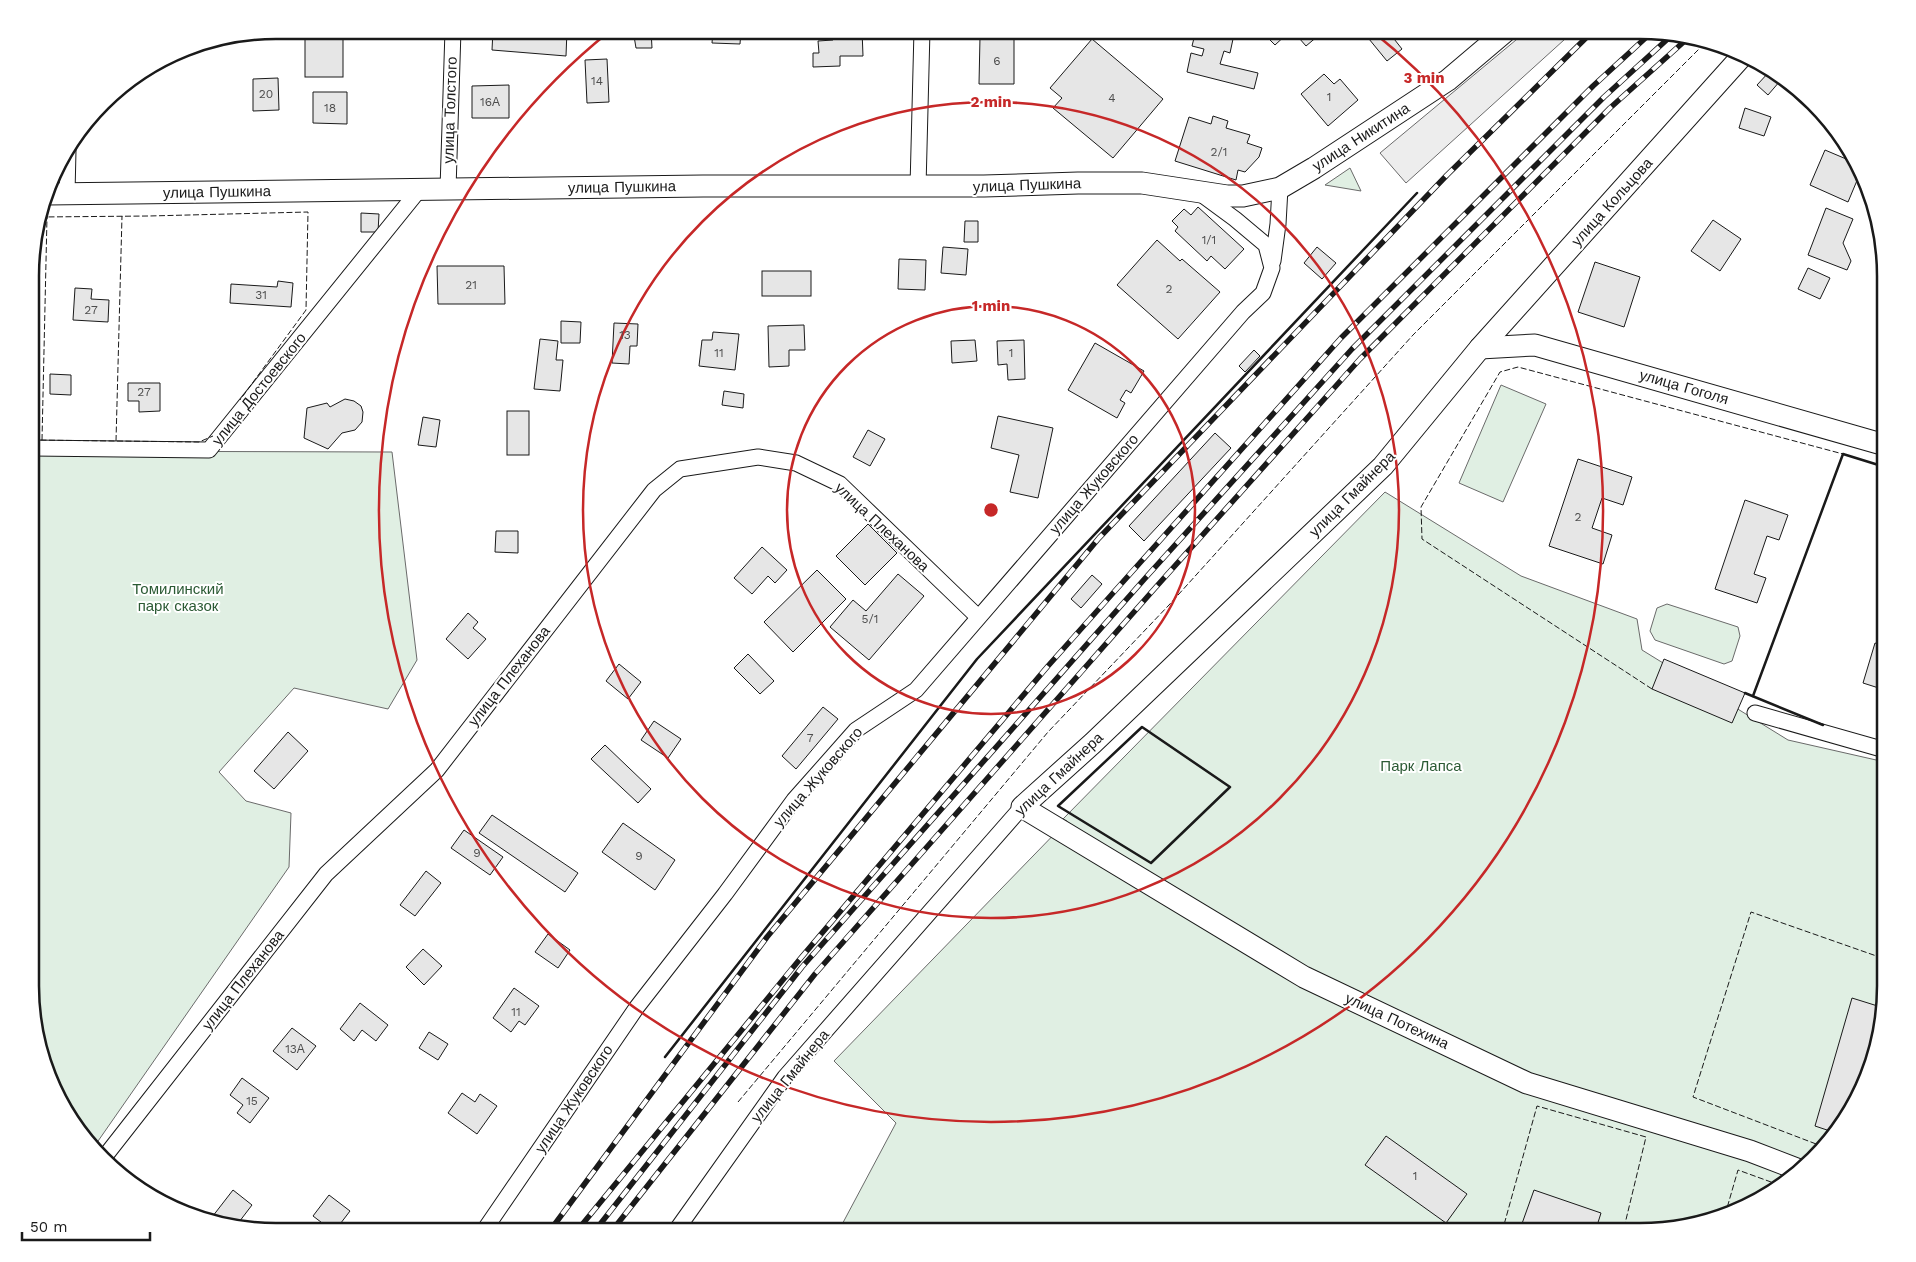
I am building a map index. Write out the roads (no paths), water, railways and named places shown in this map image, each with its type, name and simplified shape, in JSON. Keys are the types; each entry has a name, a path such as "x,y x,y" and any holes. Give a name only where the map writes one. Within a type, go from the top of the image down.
{"street":[{"name":"улица Толстого","path":"448,189 453,39"},
{"path":"918,187 922,39"},
{"name":"улица Никитина","path":"1196,190 1228,196 1244,196 1280,188 1448,80 1496,39"},
{"name":"улица Кольцова","path":"1480,348 1739,60"},
{"path":"57,194 62,172"},
{"name":"улица Пушкина","path":"57,194 704,186 918,187 1078,183 1142,183 1196,190"},
{"name":"улица Жуковского","path":"489,1223 637,1007 725,894 794,800 856,730 916,690 1237,320 1263,293 1272,268 1278,224 1280,188"},
{"name":"улица Достоевского","path":"39,448 209,450 419,190"},
{"path":"1196,190 1266,245 1272,268"},
{"name":"улица Гоголя","path":"1480,348 1535,345 1877,442"},
{"name":"улица Гмайнера","path":"681,1223 786,1077 1022,807 1093,743 1383,466 1480,348"},
{"name":"улица Плеханова","path":"107,1153 326,874 437,770 654,490 680,469 758,457 796,463 840,484 978,617"},
{"path":"1754,713 1877,747"},
{"name":"улица Потехина","path":"1022,807 1304,977 1527,1083 1750,1151 1793,1167"}],"railway":[{"path":"556,1223 767,937 1099,538 1447,175 1585,39"},
{"path":"583,1223 800,959 1048,666 1341,338 1593,86 1644,39"},
{"path":"601,1223 802,967 1148,575 1352,349 1604,97 1666,40"},
{"path":"618,1223 815,974 1360,359 1610,108 1683,42"}],"park label":[{"name":"Томилинский парк сказок","path":"178,598"},
{"name":"Парк Лапса","path":"1421,766"}]}
